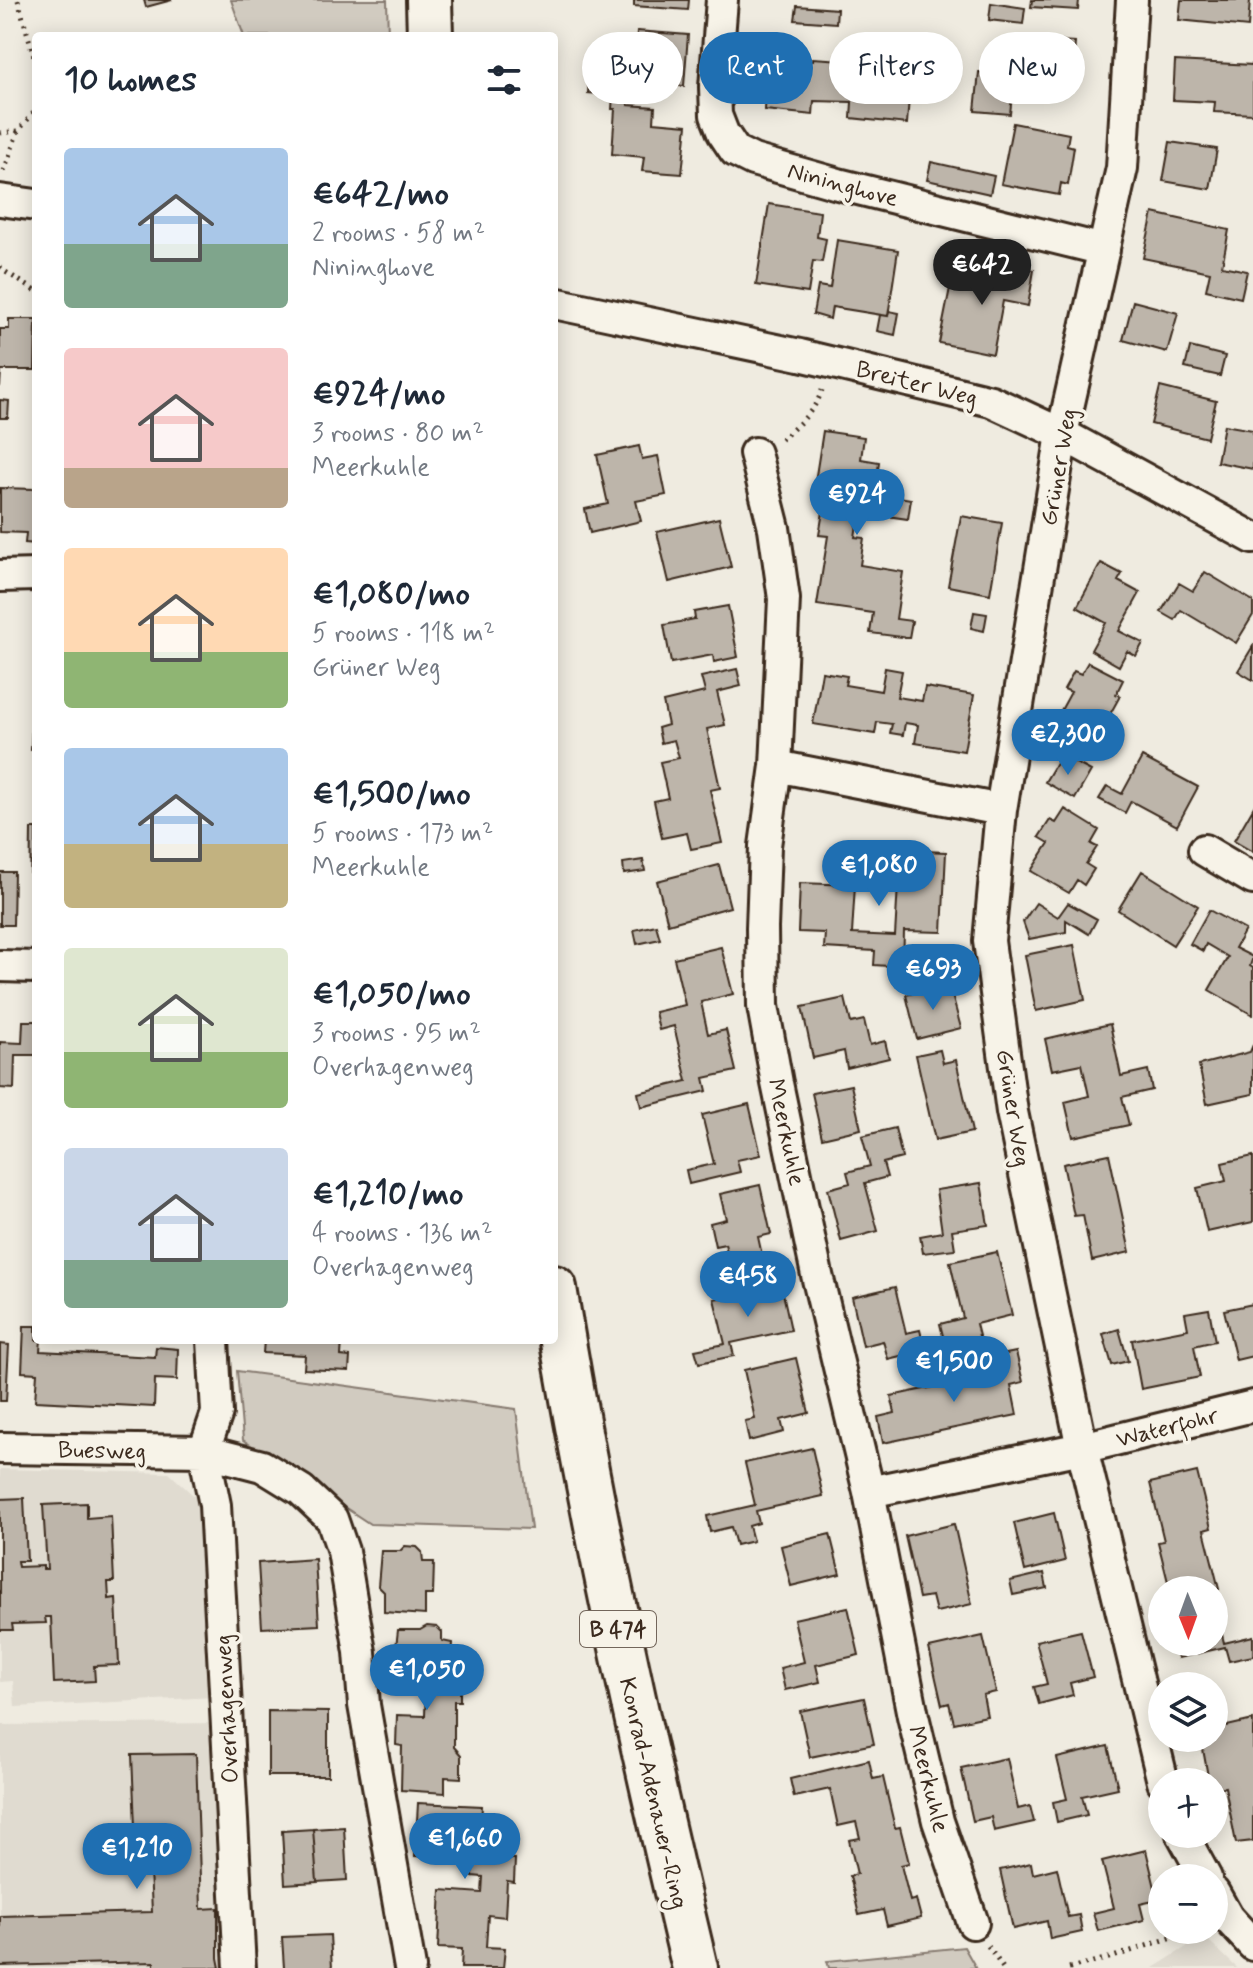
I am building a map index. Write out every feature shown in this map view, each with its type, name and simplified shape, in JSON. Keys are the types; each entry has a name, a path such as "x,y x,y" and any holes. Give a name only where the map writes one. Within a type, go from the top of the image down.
{"main road":[{"path":"429,0 430,32"},
{"name":"Konrad-Adenauer-Ring","path":"558,1311 616,1620 695,1968"}],"street":[{"name":"Nininghove","path":"722,0 715,87 716,115 735,151 753,160 838,184 1104,250"},
{"name":"Grüner Weg","path":"1132,0 1122,168 1062,434 1001,810 989,941 1012,1112 1082,1448 1160,1768"},
{"path":"0,200 32,204"},
{"name":"Breiter Weg","path":"558,304 800,355 991,401 1062,434 1253,538"},
{"name":"Meerkuhle","path":"755,453 774,528 784,599 776,766 765,846 763,1006 817,1275 869,1492 913,1716 938,1821 973,1923"},
{"path":"0,576 32,575"},
{"path":"776,766 1001,810"},
{"path":"1204,850 1253,879"},
{"path":"0,966 32,967"},
{"path":"213,1344 217,1413 204,1451 262,1466 301,1490 332,1519 338,1533 356,1623 364,1705 410,1968"},
{"name":"Waterfohr","path":"1082,1448 1253,1406"},
{"name":"Buesweg","path":"0,1448 204,1451"},
{"path":"869,1492 1082,1448"},
{"name":"Overhagenweg","path":"204,1451 215,1505 240,1968"},
{"path":"1228,1918 1253,1945"}],"path":[{"path":"18,0 32,50"},
{"path":"0,182 18,131 32,115"},
{"path":"0,133 18,131"},
{"path":"0,267 32,288"},
{"path":"755,453 780,441 812,411 822,389"},
{"path":"1069,1968 1152,1944"}],"shaded area":[{"path":"231,0 387,0 388,32 243,32"},
{"path":"237,1371 516,1409 531,1529 370,1524 243,1440"},
{"path":"0,1469 169,1473 204,1505 215,1697 15,1707 13,1681 0,1682"},
{"path":"224,1723 233,1968 0,1968 0,1725"},
{"path":"1191,1944 1212,1944 1237,1968 1153,1968"},
{"path":"964,1947 976,1968 829,1968 827,1961"}],"building":[{"path":"144,0 172,0 146,7"},
{"path":"634,0 689,0 688,10 634,6"},
{"path":"1032,0 1079,0 1078,10 1031,7"},
{"path":"1181,0 1250,0 1248,27 1179,20"},
{"path":"991,3 1025,8 1023,24 989,20"},
{"path":"797,6 837,9 836,23 795,20"},
{"path":"683,35 688,35 683,86"},
{"path":"813,58 829,59 829,101 814,101 813,115 765,110 765,104 813,104"},
{"path":"1175,61 1253,65 1253,114 1214,112 1215,102 1173,100"},
{"path":"979,72 979,104 1011,104 1010,114 975,111"},
{"path":"612,104 655,107 654,122 687,125 682,174 642,171 644,157 612,154 615,109 612,109"},
{"path":"852,104 909,104 907,124 851,118"},
{"path":"1013,123 1069,134 1067,145 1074,147 1068,185 1061,183 1059,195 1001,184"},
{"path":"1170,142 1217,149 1210,189 1163,181"},
{"path":"931,162 994,176 990,194 927,180"},
{"path":"769,204 820,212 817,237 826,239 822,262 813,261 808,293 756,285"},
{"path":"1153,213 1229,230 1222,266 1247,271 1241,298 1206,290 1210,272 1143,258"},
{"path":"837,240 898,250 888,316 832,307 830,319 813,314 818,286 830,288"},
{"path":"1003,264 1034,270 1028,306 1003,301 993,354 939,343 953,273 1000,281"},
{"path":"1133,301 1178,313 1167,352 1123,340"},
{"path":"889,311 899,313 895,335 877,331 880,315 888,316"},
{"path":"9,319 32,319 32,370 1,370 0,387 0,329 9,329"},
{"path":"1190,347 1225,356 1220,376 1185,368"},
{"path":"1160,387 1216,401 1207,438 1151,424"},
{"path":"0,400 9,401 8,418 0,418"},
{"path":"1224,425 1253,430 1253,469 1217,462"},
{"path":"823,431 864,437 861,459 879,462 875,493 911,499 908,519 859,512 855,537 864,538 860,565 903,572 896,619 912,621 909,638 870,633 873,613 817,605 828,536 819,535 824,506 851,510 854,494 814,488"},
{"path":"639,446 642,459 658,456 666,495 636,501 641,521 590,533 585,509 608,504 597,455"},
{"path":"0,488 32,489 32,544 25,543 26,533 0,532"},
{"path":"961,516 1002,523 990,594 948,586"},
{"path":"719,518 731,567 669,582 657,532"},
{"path":"1101,563 1122,574 1118,581 1140,593 1119,631 1143,643 1136,656 1127,651 1119,666 1091,650 1106,623 1077,607"},
{"path":"1205,572 1253,601 1253,615 1236,643 1181,610 1175,620 1161,612 1179,583 1193,591"},
{"path":"728,606 738,657 714,662 713,655 671,663 664,625 695,619 694,612"},
{"path":"974,612 987,614 984,631 971,628"},
{"path":"1253,646 1253,680 1238,671"},
{"path":"1088,662 1123,680 1116,694 1120,696 1109,716 1115,719 1108,733 1101,729 1093,744 1054,723 1071,692 1064,689 1074,671 1081,674"},
{"path":"885,668 902,671 897,697 922,701 925,687 974,695 964,751 915,743 918,725 905,723 903,735 890,733 892,724 877,722 875,734 813,724 822,672 847,676 845,685 881,691"},
{"path":"737,669 741,686 717,692 725,725 707,729 720,788 710,790 722,843 691,849 687,833 662,838 654,801 668,798 660,762 679,758 674,740 661,743 658,728 668,725 663,702 705,692 701,677"},
{"path":"1061,755 1091,771 1075,799 1045,782"},
{"path":"1142,757 1198,787 1177,826 1131,801 1125,813 1099,799 1107,786 1122,794"},
{"path":"1253,808 1253,852 1234,841"},
{"path":"1065,809 1099,830 1091,844 1097,847 1086,864 1094,869 1084,885 1077,880 1069,893 1031,871 1049,843 1039,837 1050,820 1056,823"},
{"path":"31,829 32,829 32,894"},
{"path":"900,850 946,852 942,932 904,931 903,967 874,965 875,951 824,948 825,933 798,932 800,883 855,885 852,934 895,936"},
{"path":"643,860 645,871 624,874 623,863"},
{"path":"719,865 730,907 668,924 657,881"},
{"path":"1142,871 1198,906 1173,945 1118,910"},
{"path":"0,872 14,872 13,925 0,925"},
{"path":"1036,903 1058,917 1068,903 1097,919 1089,934 1066,920 1066,932 1029,939 1023,922"},
{"path":"1209,910 1245,930 1235,948 1253,957 1250,966 1253,968 1253,1015 1209,990 1228,957 1206,944 1203,951 1190,944"},
{"path":"656,925 660,939 637,944 634,930"},
{"path":"1074,945 1085,1000 1036,1011 1025,955"},
{"path":"721,947 733,994 701,1002 708,1034 726,1030 736,1071 704,1078 707,1091 641,1107 638,1093 687,1081 674,1026 659,1030 655,1012 685,1005 674,958"},
{"path":"949,984 961,1028 917,1039 906,995"},
{"path":"845,998 851,1023 864,1020 870,1045 885,1041 889,1058 847,1068 844,1051 813,1058 802,1007"},
{"path":"23,1021 32,1021 32,1055 15,1055 14,1089 0,1088 0,1042 22,1043"},
{"path":"1110,1024 1121,1076 1148,1070 1152,1090 1122,1097 1129,1125 1073,1137 1065,1102 1089,1096 1082,1064 1052,1070 1045,1039"},
{"path":"1253,1045 1253,1094 1207,1104 1199,1065 1250,1052"},
{"path":"940,1050 943,1063 956,1060 972,1132 935,1140 916,1055"},
{"path":"851,1085 861,1129 822,1138 812,1093"},
{"path":"749,1104 761,1155 737,1160 740,1172 689,1184 686,1170 714,1164 702,1115"},
{"path":"895,1128 902,1158 883,1163 887,1177 865,1183 878,1231 841,1241 828,1189 850,1183 847,1172 870,1166 862,1136"},
{"path":"1109,1154 1130,1252 1092,1261 1083,1215 1074,1216 1063,1164"},
{"path":"1253,1156 1253,1222 1207,1232 1197,1188 1226,1181 1222,1163"},
{"path":"981,1183 988,1225 952,1230 955,1249 923,1253 920,1236 942,1232 936,1190"},
{"path":"760,1185 771,1234 758,1237 762,1255 730,1263 725,1244 715,1246 710,1223 726,1219 720,1194"},
{"path":"997,1252 1012,1315 976,1324 980,1340 946,1348 940,1324 963,1318 950,1262"},
{"path":"781,1284 791,1330 731,1343 734,1356 699,1363 695,1350 725,1344 714,1299"},
{"path":"895,1287 906,1333 920,1330 925,1350 888,1359 883,1341 863,1346 852,1297"},
{"path":"1253,1304 1253,1356 1236,1360 1224,1310"},
{"path":"1209,1309 1215,1341 1194,1346 1200,1377 1141,1389 1132,1340 1188,1329 1185,1313"},
{"path":"24,1326 32,1326 32,1344 41,1344 40,1351 155,1357 156,1347 178,1349 177,1380 155,1379 154,1407 35,1401 37,1373 22,1372"},
{"path":"1119,1329 1128,1361 1112,1365 1103,1334"},
{"path":"0,1344 9,1345 6,1401 0,1401"},
{"path":"264,1344 342,1344 341,1356 350,1357 349,1371 304,1369 305,1355 263,1353"},
{"path":"1016,1352 1023,1382 1011,1385 1017,1415 883,1443 878,1417 895,1413 891,1396 1000,1373 996,1356"},
{"path":"796,1358 809,1413 781,1420 784,1432 749,1441 745,1421 755,1419 744,1370"},
{"path":"812,1448 823,1496 756,1511 759,1523 749,1526 753,1541 736,1545 731,1527 710,1532 707,1516 755,1505 745,1463"},
{"path":"1197,1472 1211,1528 1204,1530 1216,1576 1166,1576 1158,1542 1164,1541 1150,1483"},
{"path":"24,1498 27,1561 17,1561 18,1567 43,1566 47,1569 43,1505 87,1503 87,1518 111,1516 114,1582 108,1582 109,1599 116,1598 119,1665 94,1666 95,1681 54,1683 51,1617 45,1617 46,1623 12,1624 13,1630 0,1630 0,1499"},
{"path":"1054,1513 1065,1561 1025,1571 1014,1523"},
{"path":"954,1524 972,1604 936,1612 932,1596 919,1598 905,1536"},
{"path":"830,1534 840,1574 791,1586 781,1546"},
{"path":"405,1546 417,1547 422,1552 423,1562 434,1562 433,1595 425,1595 425,1615 384,1612 384,1592 378,1586 381,1551 400,1551"},
{"path":"315,1559 319,1625 262,1628 258,1563"},
{"path":"1044,1573 1047,1588 1013,1595 1010,1581"},
{"path":"848,1607 859,1655 816,1665 820,1682 785,1690 780,1668 804,1662 794,1619"},
{"path":"427,1626 437,1627 442,1632 442,1641 452,1643 450,1666 441,1677 460,1677 460,1701 454,1701 454,1747 461,1755 461,1778 445,1777 445,1793 401,1790 402,1746 396,1745 397,1715 425,1716 426,1686 400,1684 393,1673 398,1630 420,1630"},
{"path":"1081,1631 1093,1677 1070,1683 1073,1695 1039,1704 1034,1687 1047,1684 1036,1641"},
{"path":"983,1636 996,1692 983,1695 987,1716 954,1723 949,1703 942,1705 929,1648"},
{"path":"1253,1636 1253,1656 1229,1661 1228,1642"},
{"path":"864,1698 874,1744 810,1757 800,1711"},
{"path":"268,1711 328,1712 328,1776 268,1776"},
{"path":"1253,1720 1253,1841 1236,1843 1228,1802 1228,1768 1206,1768 1204,1752 1228,1752 1228,1726"},
{"path":"1108,1746 1118,1788 1082,1796 1087,1815 1057,1822 1053,1802 1067,1799 1057,1758"},
{"path":"196,1754 201,1909 218,1908 220,1968 154,1968 154,1962 0,1966 0,1916 152,1912 148,1826 135,1827 132,1755"},
{"path":"1007,1758 1018,1809 1030,1806 1034,1822 994,1831 991,1817 973,1821 961,1768"},
{"path":"869,1760 873,1779 883,1777 895,1828 900,1827 909,1863 901,1865 910,1901 916,1899 921,1918 887,1926 883,1910 859,1915 850,1876 857,1874 849,1840 860,1838 856,1822 838,1826 830,1789 794,1797 790,1779"},
{"path":"418,1803 482,1806 479,1857 515,1859 514,1882 507,1881 505,1917 488,1915 486,1947 505,1948 503,1968 461,1968 462,1949 438,1948 441,1890 482,1893 483,1877 472,1876 473,1859 415,1856"},
{"path":"344,1827 347,1880 317,1882 313,1829"},
{"path":"313,1829 317,1882 285,1884 282,1831"},
{"path":"1146,1850 1149,1864 1148,1902 1140,1904 1144,1920 1098,1931 1093,1913 1114,1908 1102,1861"},
{"path":"1031,1863 1033,1874 1057,1868 1068,1917 1079,1915 1082,1932 1050,1939 1047,1921 1013,1929 1000,1870"},
{"path":"330,1935 332,1968 284,1968 282,1937"}]}
